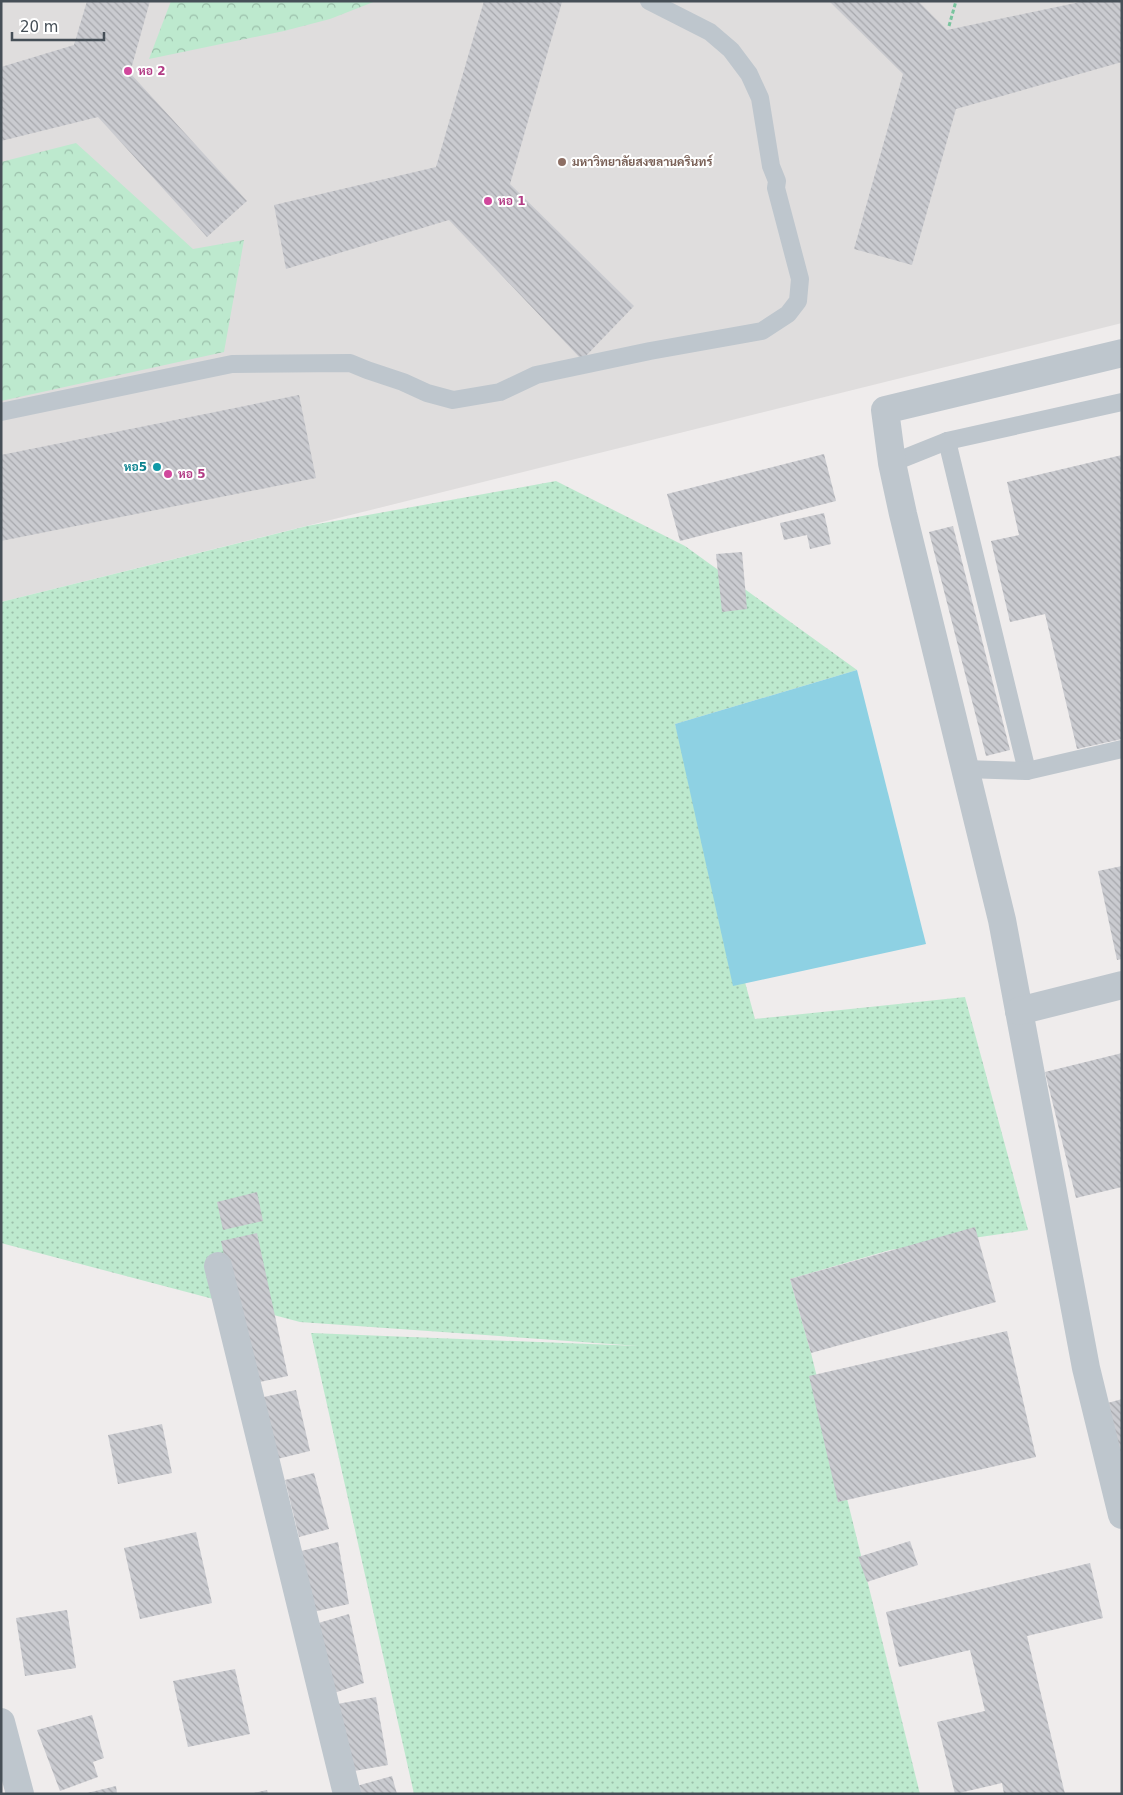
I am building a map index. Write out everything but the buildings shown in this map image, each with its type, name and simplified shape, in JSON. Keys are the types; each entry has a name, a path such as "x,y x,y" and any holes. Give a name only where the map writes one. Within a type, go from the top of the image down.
{"street":[{"path":"1122,353 885,410 892,463 1002,920 1086,1368 1122,1515"},
{"path":"1019,1011 1122,985"},
{"path":"218,1266 347,1794"},
{"path":"1,1722 20,1794"}],"lane":[{"path":"1,412 232,364 350,363 404,382 427,393 452,400 500,392 536,375 650,351 762,331 773,325 788,314 798,301 800,279 776,188 766,128 757,90 742,64 710,32 649,1"},
{"path":"892,463 947,440 1122,402"},
{"path":"947,440 1027,771"},
{"path":"965,769 1027,771 1122,749"}],"path":[{"path":"949,26 956,1"}],"shaded area":[{"name":"มหาวิทยาลัยสงขลานครินทร์","path":"1,1 1122,1 1122,323 1,602"}],"green space":[{"path":"171,1 376,1 330,19 284,31 149,59"},
{"path":"76,143 193,249 244,240 224,352 1,401 1,162"},
{"path":"556,481 685,546 857,670 675,724 755,1019 965,997 1028,1230 890,1250 790,1279 811,1353 920,1794 414,1794 311,1333 639,1346 300,1322 1,1243 1,602 307,526"}],"water":[{"path":"857,670 926,944 733,986 675,724"}],"place":[{"name":"หอ 2","path":"128,71"},
{"name":"มหาวิทยาลัยสงขลานครินทร์","path":"562,162"},
{"name":"หอ 1","path":"488,201"},
{"name":"หอ5","path":"157,467"},
{"name":"หอ 5","path":"168,474"}]}
